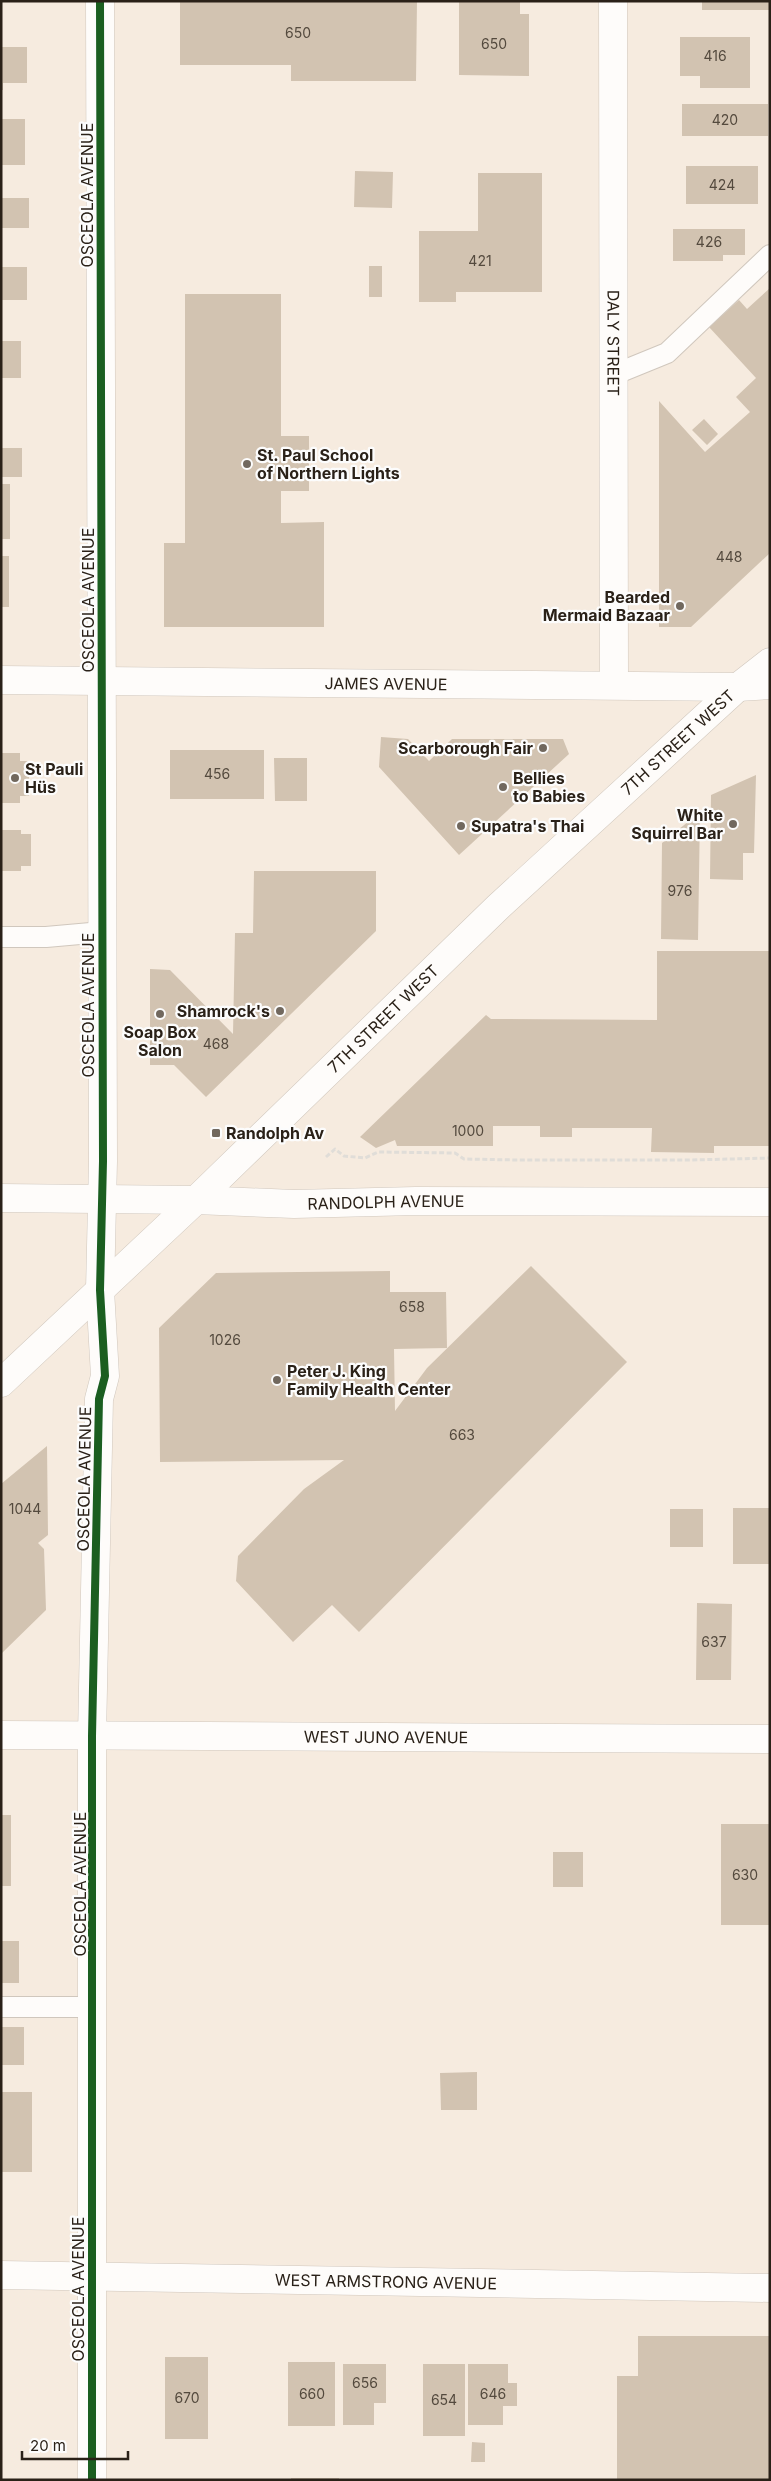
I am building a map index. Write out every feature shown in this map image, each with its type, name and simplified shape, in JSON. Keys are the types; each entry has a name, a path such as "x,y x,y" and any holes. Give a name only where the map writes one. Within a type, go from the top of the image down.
{"street":[{"name":"OSCEOLA AVENUE","path":"92,2480 94,2008 92,1736 99,1399 105,1376 100,1290 102,682 100,1"},
{"name":"DALY STREET","path":"613,1 614,685"},
{"name":"7TH STREET WEST","path":"1,1383 196,1200 498,907 738,687 770,662"},
{"name":"JAMES AVENUE","path":"1,680 738,687 770,685"},
{"name":"RANDOLPH AVENUE","path":"1,1198 196,1200 294,1204 416,1201 770,1202"},
{"name":"WEST JUNO AVENUE","path":"1,1734 770,1739"},
{"name":"WEST ARMSTRONG AVENUE","path":"1,2275 770,2288"}],"lane":[{"path":"613,375 667,353 770,255"},
{"path":"1,937 102,932"},
{"path":"1,2007 94,2008"}],"path":[{"path":"326,1158 334,1149 344,1156 365,1158 378,1152 455,1153 464,1159 508,1160 770,1158"}],"building":[{"path":"180,1 417,1 416,81 291,81 291,65 180,65"},
{"path":"459,1 520,1 520,14 529,14 529,76 459,75"},
{"path":"702,1 770,1 770,10 702,10"},
{"path":"680,37 750,37 750,88 700,88 700,76 680,76"},
{"path":"1,47 27,47 27,83 3,83 3,90 1,90"},
{"path":"682,104 768,104 768,136 682,136"},
{"path":"1,119 25,119 25,165 1,165"},
{"path":"686,166 758,166 758,204 686,204"},
{"path":"355,171 393,172 392,208 354,207"},
{"path":"478,173 542,173 542,292 456,292 456,302 419,302 419,231 478,231"},
{"path":"1,198 29,198 29,228 1,228"},
{"path":"673,229 745,229 745,255 723,255 723,261 673,261"},
{"path":"369,266 382,266 382,297 369,297"},
{"path":"1,267 27,267 27,300 1,300"},
{"path":"770,288 770,553 691,627 659,627 659,401 705,452 750,412 736,397 756,378 709,327 739,300 747,309"},
{"name":"St. Paul School of Northern Lights","path":"185,294 281,294 281,436 309,436 309,491 281,491 281,523 324,522 324,627 164,627 164,543 185,543"},
{"path":"1,341 21,341 21,378 1,378"},
{"path":"704,419 718,434 707,445 692,430"},
{"path":"1,448 22,448 22,477 1,477"},
{"path":"1,484 10,484 10,539 1,539"},
{"path":"1,556 9,556 9,607 1,607"},
{"path":"381,737 408,739 429,761 452,739 563,739 569,754 459,855 379,767"},
{"path":"170,750 264,750 264,799 170,799"},
{"name":"St Pauli Hüs","path":"1,753 20,753 20,761 29,761 29,796 20,796 20,803 1,803"},
{"path":"274,758 307,758 307,801 275,801"},
{"name":"White Squirrel Bar","path":"756,775 754,853 743,853 743,880 710,879 711,795"},
{"path":"700,812 698,940 661,939 662,843"},
{"path":"1,830 21,830 21,834 31,834 31,866 21,866 21,871 1,871"},
{"path":"254,871 376,871 376,931 206,1097 174,1065 150,1065 150,969 170,970 233,1034 235,933 253,933"},
{"path":"657,951 770,951 770,1146 714,1146 714,1153 651,1152 652,1128 572,1128 572,1137 540,1137 540,1126 493,1126 493,1146 397,1146 395,1140 376,1148 360,1137 486,1015 491,1019 657,1020"},
{"path":"531,1266 627,1362 359,1632 332,1605 293,1642 236,1581 238,1556 304,1489 344,1460 160,1462 159,1328 216,1273 390,1271 390,1292 446,1292 447,1348 394,1349 395,1411 427,1368"},
{"path":"47,1446 48,1535 38,1543 44,1549 46,1610 1,1654 1,1484"},
{"path":"733,1508 770,1508 770,1564 733,1564"},
{"path":"670,1509 703,1509 703,1547 670,1547"},
{"path":"697,1603 732,1604 731,1680 696,1680"},
{"path":"1,1815 11,1815 11,1886 1,1886"},
{"path":"721,1824 770,1824 770,1925 721,1925"},
{"path":"553,1852 583,1852 583,1887 553,1887"},
{"path":"1,1941 19,1941 19,1983 1,1983"},
{"path":"1,2027 24,2027 24,2065 1,2065"},
{"path":"477,2072 477,2110 441,2110 440,2073"},
{"path":"1,2092 32,2092 32,2172 1,2172"},
{"path":"638,2336 770,2336 770,2480 617,2480 617,2376 638,2376"},
{"path":"165,2357 208,2357 208,2439 165,2439"},
{"path":"288,2362 335,2362 335,2426 288,2426"},
{"path":"343,2364 386,2364 386,2403 374,2403 374,2425 343,2425"},
{"path":"423,2364 465,2364 465,2436 423,2436"},
{"path":"468,2364 508,2364 508,2383 517,2383 517,2406 503,2406 503,2425 468,2425"},
{"path":"472,2442 485,2443 485,2462 471,2462"},
{"path":"291,2478 339,2478 339,2480 291,2480"}],"cycle path":[{"path":"92,2480 92,1736 99,1399 105,1376 100,1290 103,1161 100,1"}],"place":[{"name":"St. Paul School of Northern Lights","path":"247,464"},
{"name":"Bearded Mermaid Bazaar","path":"680,606"},
{"name":"Scarborough Fair","path":"543,748"},
{"name":"St Pauli Hüs","path":"15,778"},
{"name":"Bellies to Babies","path":"503,787"},
{"name":"White Squirrel Bar","path":"733,824"},
{"name":"Supatra's Thai","path":"461,826"},
{"name":"Shamrock's","path":"280,1011"},
{"name":"Soap Box Salon","path":"160,1014"},
{"name":"Randolph Av","path":"216,1133"},
{"name":"Peter J. King Family Health Center","path":"277,1380"}]}
